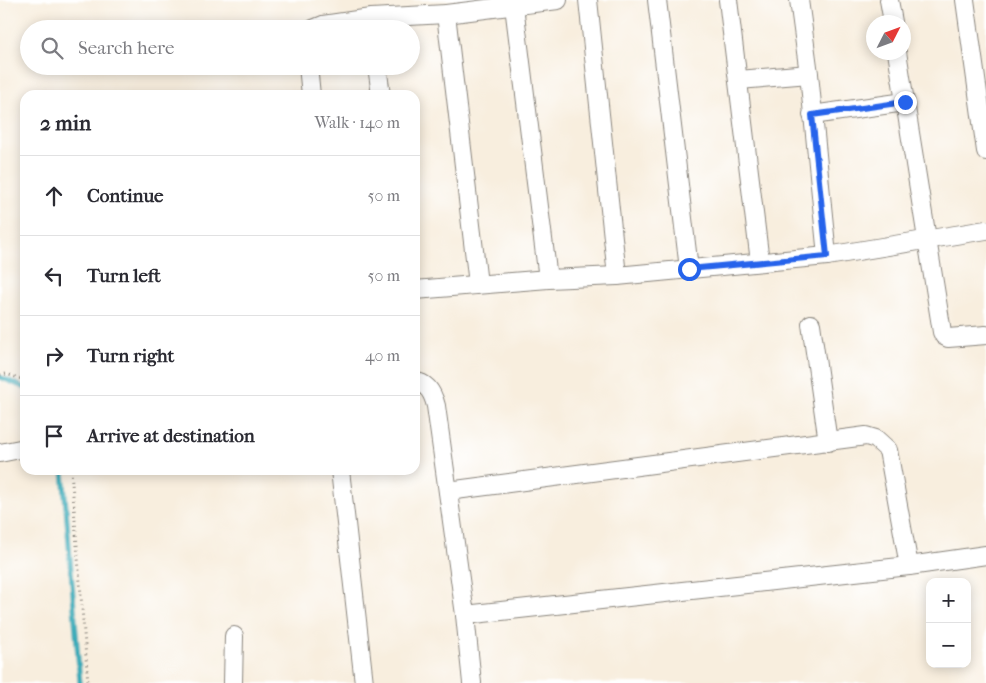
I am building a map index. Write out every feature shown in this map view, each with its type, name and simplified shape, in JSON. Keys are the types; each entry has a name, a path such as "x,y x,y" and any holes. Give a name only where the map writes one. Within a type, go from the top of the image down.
{"street":[{"path":"402,20 558,0"},
{"path":"588,0 618,276"},
{"path":"658,0 689,269"},
{"path":"728,0 760,262"},
{"path":"800,0 827,256"},
{"path":"889,0 892,15"},
{"path":"965,0 986,151"},
{"path":"514,6 548,278"},
{"path":"446,14 478,284"},
{"path":"899,60 944,336 948,338 986,335"},
{"path":"739,80 809,74"},
{"path":"309,75 310,90"},
{"path":"378,75 380,90"},
{"path":"812,115 905,102"},
{"path":"420,290 548,278 618,276 827,256 986,230"},
{"path":"811,324 828,442"},
{"path":"420,383 427,387 434,396 466,615 472,683"},
{"path":"448,491 866,436 876,439 888,450 909,566"},
{"path":"0,453 20,449"},
{"path":"341,475 364,683"},
{"path":"466,615 909,566 986,555"},
{"path":"233,683 234,636"}],"path":[{"path":"0,375 6,374 20,378"},
{"path":"71,475 88,683"}],"waterway":[{"path":"0,377 20,386"},
{"path":"63,475 80,683"}],"route":[{"path":"689,269 827,256 812,115 905,102"}]}
